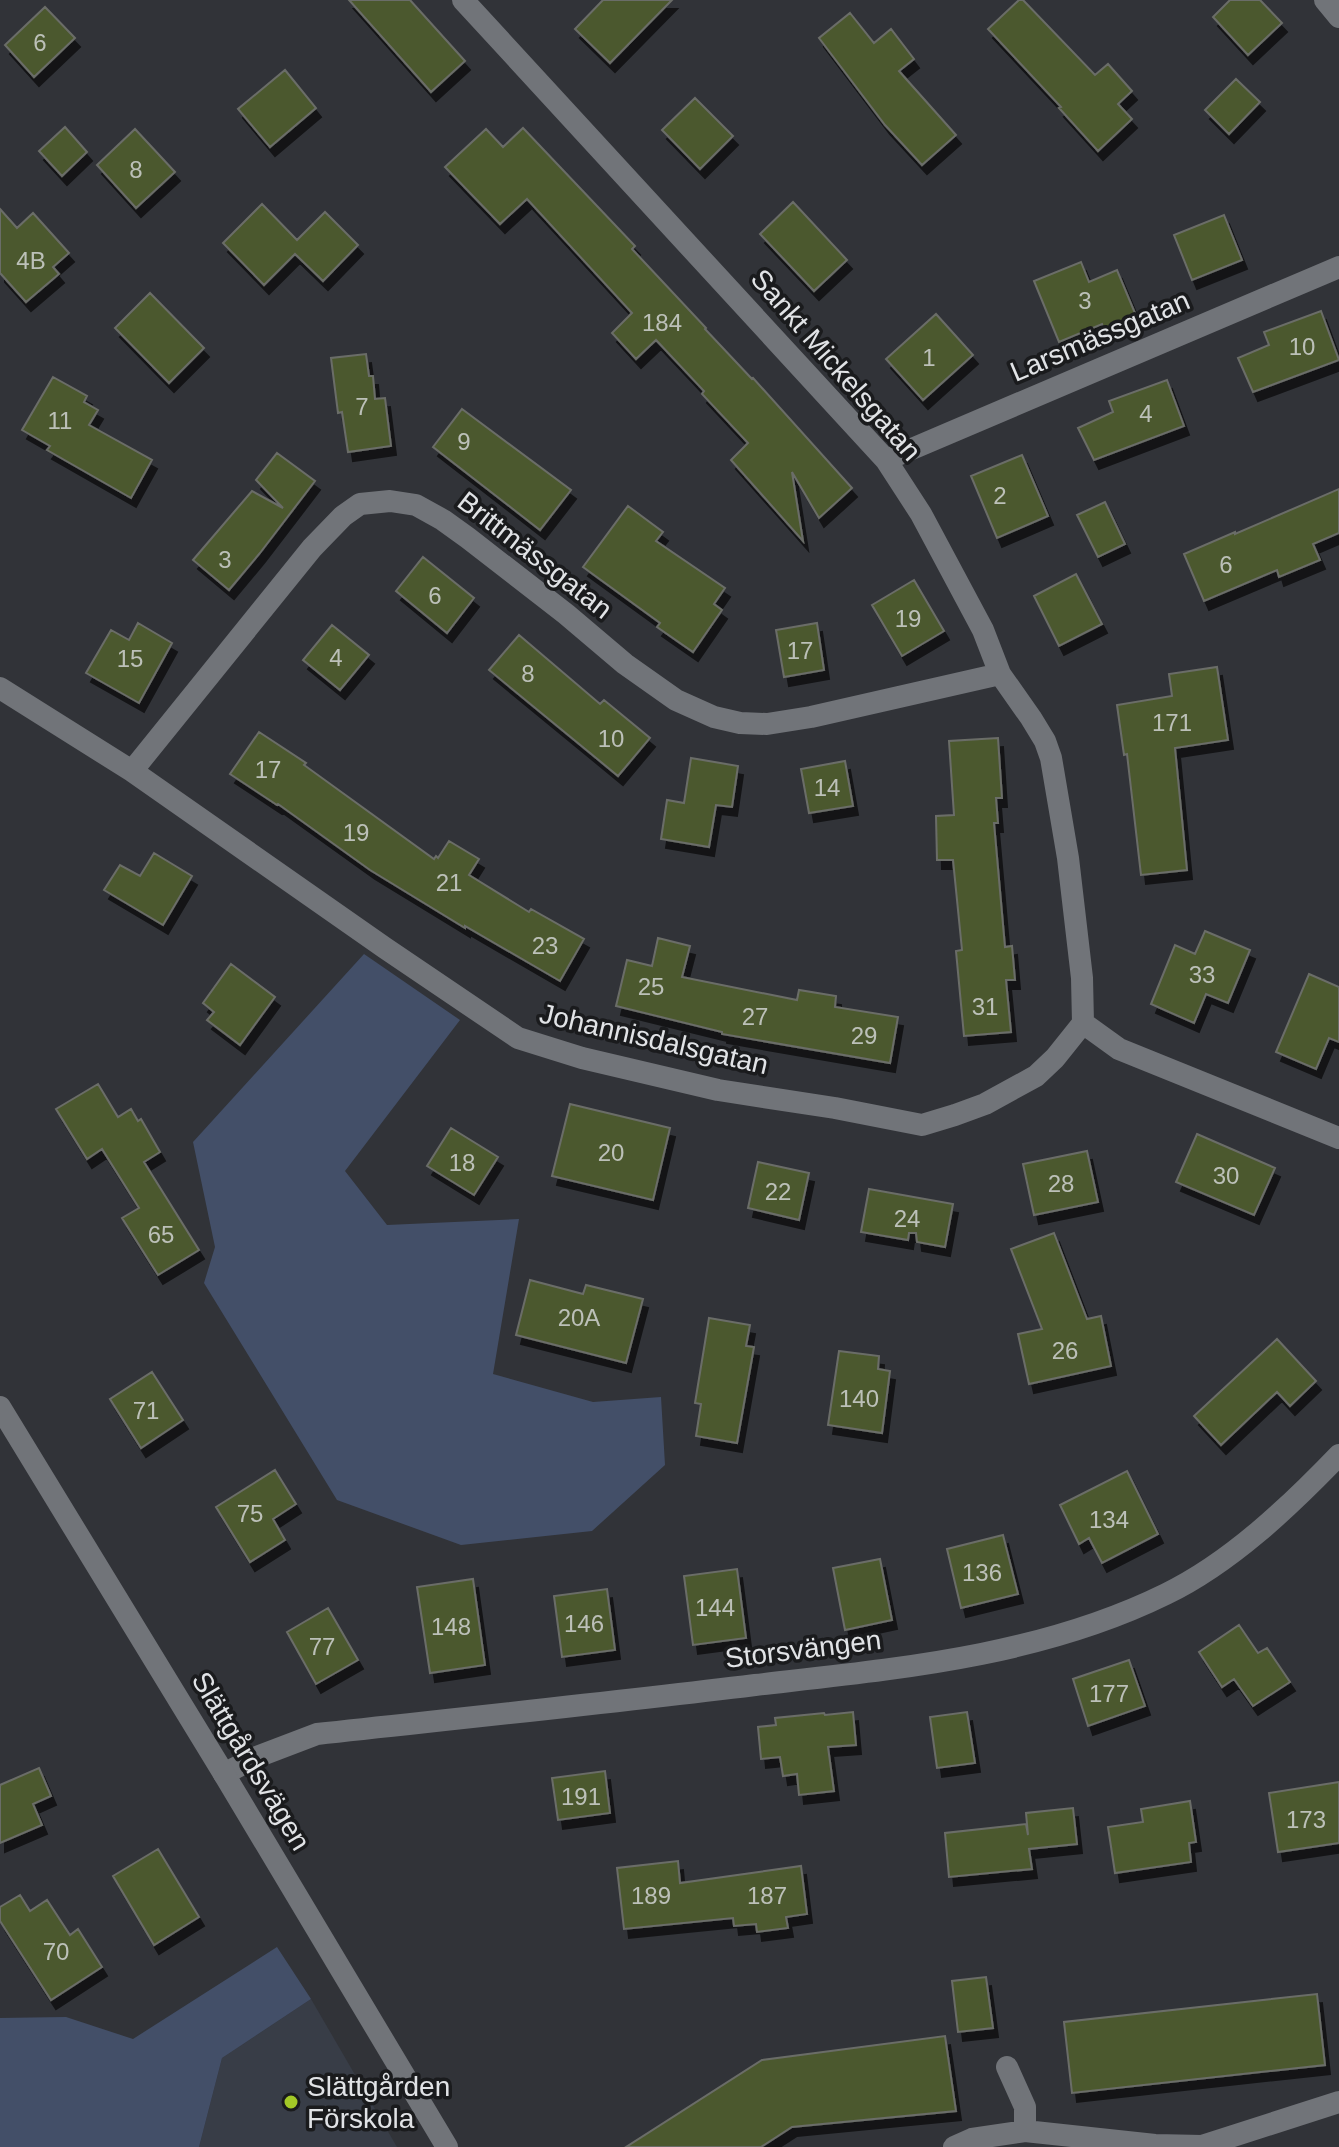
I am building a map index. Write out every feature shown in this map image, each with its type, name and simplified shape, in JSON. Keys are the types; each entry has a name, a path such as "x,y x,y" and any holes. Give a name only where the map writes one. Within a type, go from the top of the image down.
{"street":[{"name":"Sankt Mickelsgatan","path":"463,0 886,460 921,514 983,630 1000,674 1038,730 1051,758 1068,858 1082,978 1083,1023"},
{"path":"1325,0 1339,17"},
{"name":"Larsmässgatan","path":"886,460 1339,267"},
{"name":"Brittmässgatan","path":"132,771 312,548 343,516 360,504 390,501 416,505 443,520 566,614 625,664 676,700 714,717 740,723 767,724 1000,674"},
{"name":"Johannisdalsgatan","path":"0,688 132,771 518,1038 582,1058 718,1090 922,1125 985,1104 1027,1082 1055,1058 1083,1023"},
{"path":"1083,1023 1119,1049 1339,1138"},
{"name":"Slättgårdsvägen","path":"1,1410 447,2147"},
{"name":"Storsvängen","path":"224,1774 254,1758 317,1734 802,1680 966,1658 1030,1645 1128,1611 1168,1593 1217,1563 1262,1529 1339,1455"},
{"path":"1007,2067 1025,2107 1025,2131"},
{"path":"954,2147 972,2139 1025,2131 1155,2145 1202,2146 1339,2102"}],"shaded area":[{"path":"364,954 460,1020 345,1171 387,1225 519,1219 493,1374 593,1402 661,1397 665,1465 592,1531 461,1545 337,1500 204,1283 215,1247 193,1142"},
{"path":"277,1947 311,1999 222,2058 199,2147 0,2147 0,2018 66,2017 133,2039"},
{"name":"Slättgården Förskola","path":"311,1999 397,2147 199,2147 222,2058"}],"building":[{"path":"349,0 410,0 465,61 431,92"},
{"path":"603,0 672,0 610,63 575,29"},
{"path":"1019,0 1023,0 1095,75 1108,64 1132,91 1118,104 1132,119 1098,151 988,29"},
{"path":"1230,0 1260,0 1282,23 1248,55 1213,17"},
{"path":"45,7 75,38 34,77 5,45"},
{"path":"850,13 874,43 891,29 914,59 899,71 956,135 922,165 885,125 819,38"},
{"path":"285,70 316,108 270,147 238,109"},
{"path":"1236,79 1260,102 1229,134 1205,110"},
{"path":"695,98 733,136 700,169 662,130"},
{"path":"65,127 87,152 62,176 39,151"},
{"path":"523,128 635,246 632,249 852,488 819,518 792,472 803,541 731,460 748,443 656,340 636,359 612,333 632,313 527,199 500,224 445,167 486,129 503,147"},
{"path":"135,129 175,172 136,208 97,165"},
{"path":"793,202 847,260 814,291 760,234"},
{"path":"262,204 297,240 325,212 358,245 323,281 295,254 264,285 223,243"},
{"path":"0,209 17,228 33,213 69,253 53,267 59,274 26,302 0,273"},
{"path":"1224,215 1242,260 1192,280 1174,235"},
{"path":"1081,262 1089,282 1117,270 1137,318 1104,331 1102,324 1059,342 1034,281"},
{"path":"150,293 204,348 169,383 115,328"},
{"path":"1321,311 1339,360 1253,392 1238,358 1269,345 1264,332"},
{"path":"936,314 973,355 923,400 886,359"},
{"path":"366,354 369,376 373,376 375,399 385,398 391,446 348,452 342,412 338,413 331,358"},
{"path":"53,377 87,396 84,402 98,410 89,425 152,460 131,498 47,450 50,446 22,430"},
{"path":"1167,380 1184,426 1094,460 1078,428 1113,412 1109,401"},
{"path":"462,409 571,490 540,530 433,447"},
{"path":"277,453 315,481 229,590 193,560 252,491 283,508 256,480"},
{"path":"1022,455 1048,516 997,538 971,476"},
{"path":"1339,489 1339,533 1313,544 1320,560 1279,577 1277,570 1204,601 1184,554"},
{"path":"1105,502 1125,544 1098,557 1077,515"},
{"path":"628,506 663,532 656,541 725,588 714,604 722,610 693,652 657,627 660,623 583,567"},
{"path":"423,557 474,598 447,633 396,591"},
{"path":"1076,574 1102,624 1059,646 1034,596"},
{"path":"914,580 944,631 902,656 872,605"},
{"path":"138,623 172,643 139,703 86,673 111,630 129,640"},
{"path":"817,623 824,670 784,677 776,630"},
{"path":"332,625 369,655 340,690 303,660"},
{"path":"519,635 600,704 604,700 650,738 618,776 489,670"},
{"path":"1217,667 1228,740 1175,748 1187,870 1141,875 1127,754 1124,755 1117,705 1172,696 1169,674"},
{"path":"259,732 306,763 304,765 434,859 436,856 438,858 449,841 479,859 469,875 529,912 531,909 584,939 560,981 370,870 278,804 230,774"},
{"path":"998,738 1002,798 996,798 998,823 994,823 1005,947 1012,946 1015,980 1006,980 1011,1032 964,1036 956,951 962,950 953,860 937,860 936,816 954,815 949,741"},
{"path":"691,758 738,766 732,807 716,805 709,847 661,839 667,800 684,803"},
{"path":"845,761 853,806 809,813 801,769"},
{"path":"154,853 192,876 163,925 104,890 120,865 140,876"},
{"path":"1205,931 1250,950 1228,1003 1206,994 1194,1023 1151,1004 1175,945 1195,954"},
{"path":"658,938 690,946 682,977 797,1000 799,990 836,996 835,1007 898,1017 890,1063 722,1034 616,1006 627,960 652,966"},
{"path":"231,964 275,997 240,1045 207,1020 214,1012 203,1003"},
{"path":"1309,974 1339,987 1339,1042 1329,1038 1316,1069 1276,1052"},
{"path":"98,1084 118,1117 131,1109 138,1121 141,1119 160,1152 144,1162 199,1250 158,1275 122,1218 139,1208 102,1149 87,1159 56,1109"},
{"path":"570,1104 670,1128 653,1200 552,1176"},
{"path":"451,1128 498,1157 474,1195 427,1166"},
{"path":"1197,1134 1275,1168 1254,1215 1176,1182"},
{"path":"1087,1151 1098,1202 1034,1215 1023,1164"},
{"path":"758,1162 809,1173 799,1220 748,1208"},
{"path":"869,1189 953,1204 945,1247 917,1242 916,1233 909,1233 908,1240 861,1232"},
{"path":"1054,1233 1087,1319 1101,1316 1111,1366 1029,1384 1018,1334 1042,1329 1011,1249"},
{"path":"530,1280 583,1294 586,1285 643,1299 626,1363 516,1335"},
{"path":"709,1318 750,1325 746,1346 754,1347 737,1443 696,1436 701,1404 695,1403"},
{"path":"1277,1339 1316,1381 1290,1406 1277,1392 1221,1445 1194,1416"},
{"path":"839,1351 879,1356 878,1369 890,1371 882,1433 828,1425"},
{"path":"152,1372 183,1420 141,1448 110,1399"},
{"path":"275,1470 296,1504 273,1519 285,1540 250,1562 216,1507"},
{"path":"1127,1471 1158,1534 1102,1563 1089,1538 1079,1544 1060,1505"},
{"path":"1003,1535 1018,1594 961,1608 947,1549"},
{"path":"880,1559 892,1620 845,1630 833,1568"},
{"path":"737,1569 746,1638 693,1645 684,1576"},
{"path":"473,1579 485,1665 430,1673 417,1587"},
{"path":"607,1589 615,1650 562,1657 554,1596"},
{"path":"328,1608 358,1660 316,1684 287,1632"},
{"path":"1239,1625 1258,1653 1267,1648 1290,1682 1253,1706 1234,1679 1222,1687 1199,1652"},
{"path":"1129,1660 1145,1706 1088,1726 1073,1679"},
{"path":"853,1712 856,1745 828,1747 834,1791 799,1795 797,1774 783,1776 780,1757 761,1759 758,1727 776,1725 775,1718"},
{"path":"967,1712 975,1763 937,1768 930,1717"},
{"path":"39,1768 51,1796 33,1804 42,1825 0,1843 0,1785"},
{"path":"605,1771 610,1813 558,1820 552,1778"},
{"path":"1339,1782 1339,1843 1278,1852 1269,1793"},
{"path":"1190,1801 1196,1842 1189,1843 1191,1862 1115,1873 1108,1827 1143,1822 1141,1809"},
{"path":"1073,1808 1077,1844 1029,1849 1032,1869 949,1877 945,1833 1026,1824 1028,1835 1026,1813"},
{"path":"158,1849 199,1917 154,1945 113,1876"},
{"path":"678,1861 680,1883 801,1866 807,1914 786,1917 788,1928 757,1932 756,1924 734,1926 733,1918 624,1929 617,1868"},
{"path":"20,1895 30,1911 47,1900 70,1935 78,1929 102,1967 51,2000 0,1921 0,1907"},
{"path":"986,1977 993,2028 958,2032 952,1981"},
{"path":"1317,1994 1325,2065 1072,2093 1064,2022"},
{"path":"945,2036 956,2111 792,2127 761,2147 626,2147 762,2060"}],"place":[{"name":"Slättgården Förskola","path":"291,2102"}]}
